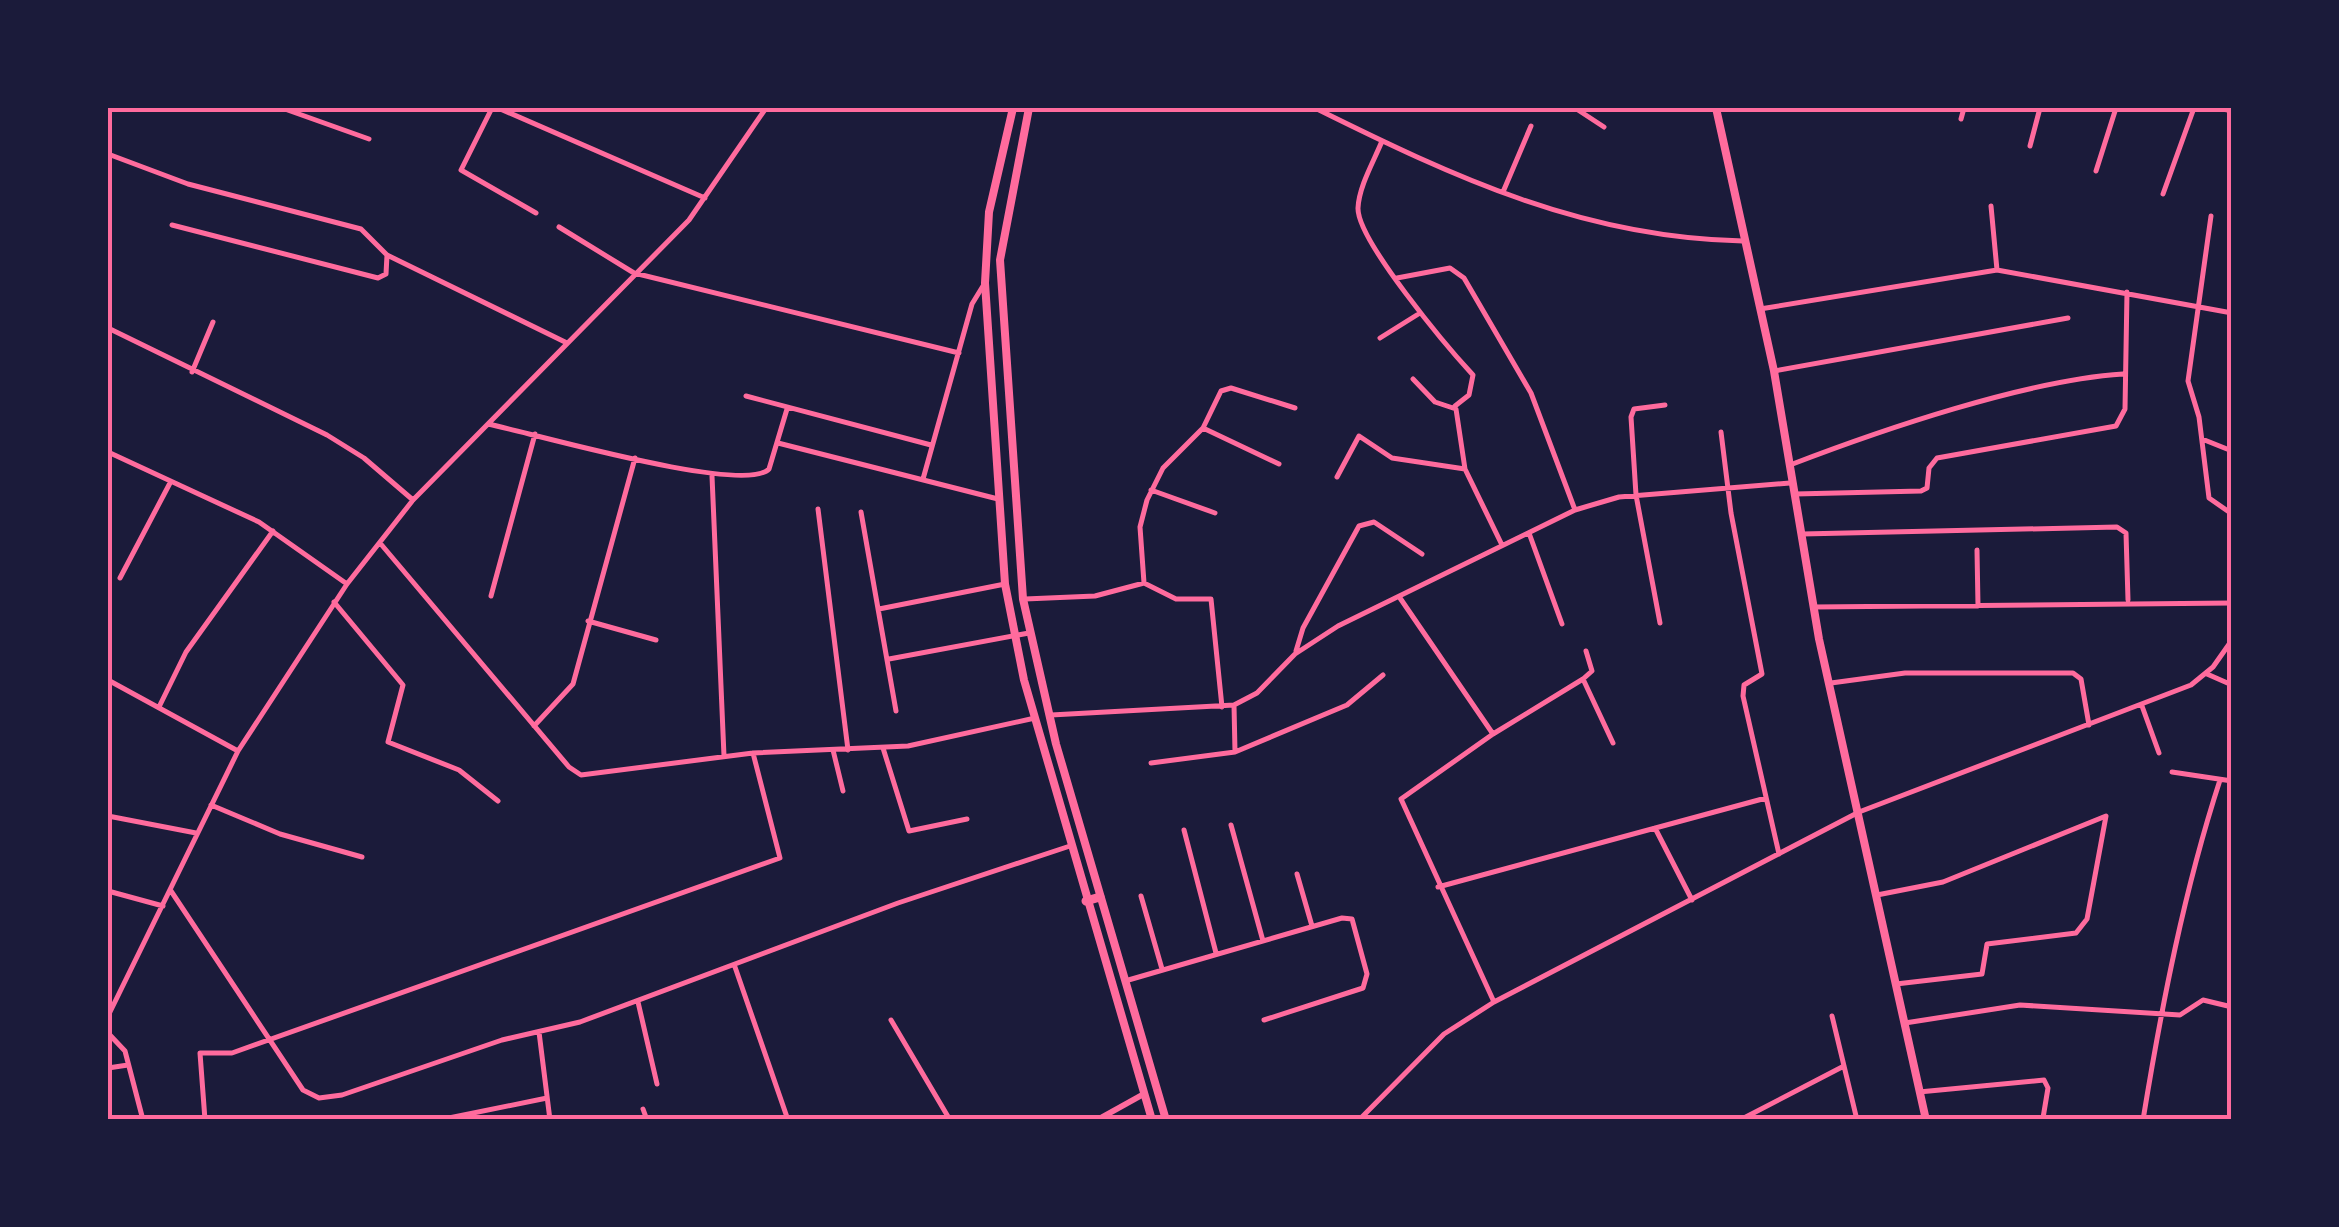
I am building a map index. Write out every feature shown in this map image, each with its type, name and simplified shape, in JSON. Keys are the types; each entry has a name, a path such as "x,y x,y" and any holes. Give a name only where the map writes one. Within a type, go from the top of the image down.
{"highway":[{"path":"1086,901 1100,897"}],"main road":[{"path":"1013,108 989,212 985,284 998,499 1013,635 1070,846 1152,1120"},
{"path":"1029,108 1000,260 1023,599 1048,715 1166,1120"},
{"path":"1716,108 1742,242 1774,371 1813,607 1926,1120"}],"street":[{"path":"282,108 369,139"},
{"path":"536,214 461,170 495,108 705,198"},
{"path":"108,1016 238,751 347,584 413,500 565,342 672,240 766,108"},
{"path":"1315,108 1503,192 1616,230 1685,240 1742,242"},
{"path":"1575,108 1604,127"},
{"path":"1960,119 1964,108"},
{"path":"2030,146 2040,108"},
{"path":"2096,171 2116,108"},
{"path":"2162,194 2194,108"},
{"path":"2218,108 2232,112"},
{"path":"1503,192 1530,126"},
{"path":"1382,141 1358,210 1368,236 1420,313 1473,375 1469,395 1454,406 1435,402 1412,380"},
{"path":"108,154 188,184 361,230 388,255 565,342"},
{"path":"1992,206 1997,270"},
{"path":"2211,216 2188,381 2202,439 2209,498 2232,514"},
{"path":"172,225 378,278 386,274 388,255"},
{"path":"559,227 634,273 959,353"},
{"path":"1397,278 1450,268 1464,278 1525,380 1576,510"},
{"path":"1760,308 1997,270 2232,313"},
{"path":"923,479 972,304 985,284"},
{"path":"1792,494 1921,491 1928,488 1930,468 1937,458 2116,426 2125,416 2127,292"},
{"path":"1380,338 1420,313"},
{"path":"1774,371 2068,318"},
{"path":"192,372 213,322"},
{"path":"108,328 326,435 364,458 413,500"},
{"path":"1787,466 1975,406 2077,379 2123,374"},
{"path":"1144,583 1140,527 1150,490 1163,468 1203,428 1226,388 1295,408"},
{"path":"746,396 786,410 932,445"},
{"path":"1660,622 1636,495 1631,414 1639,407 1665,405"},
{"path":"1454,406 1465,469 1502,546"},
{"path":"487,424 712,476 766,474 786,410"},
{"path":"1203,428 1279,464"},
{"path":"1722,432 1727,489 1762,671 1761,677 1742,688 1779,854"},
{"path":"491,596 535,434"},
{"path":"1337,478 1359,436 1392,458 1465,469"},
{"path":"2202,439 2232,451"},
{"path":"778,442 998,499"},
{"path":"108,452 273,531 347,584"},
{"path":"534,726 573,684 635,458"},
{"path":"712,476 724,756"},
{"path":"120,578 170,483"},
{"path":"1048,715 1234,705 1257,693 1296,654 1338,626 1576,510 1636,495 1790,484"},
{"path":"1150,490 1215,513"},
{"path":"818,509 848,750"},
{"path":"861,512 896,710"},
{"path":"1296,654 1303,628 1359,526 1374,522 1422,554"},
{"path":"1799,534 2117,527 2126,533 2128,602"},
{"path":"159,707 186,652 273,531"},
{"path":"1529,532 1562,624"},
{"path":"380,543 534,726 581,774 724,756 934,742 1035,718"},
{"path":"1976,550 1978,606"},
{"path":"1023,599 1095,596 1144,583 1176,598 1211,599 1222,706"},
{"path":"879,609 1006,584"},
{"path":"1400,598 1493,734"},
{"path":"334,602 402,685 388,742 458,770 498,801"},
{"path":"1813,607 2232,603"},
{"path":"588,621 656,640"},
{"path":"889,659 1029,633"},
{"path":"1359,1120 1444,1034 1494,1002 1859,812 2142,706 2206,674 2232,640"},
{"path":"1494,1002 1438,887 1401,799 1493,734 1583,680 1592,670 1586,651"},
{"path":"1831,682 1906,673 2073,674 2081,679 2088,726"},
{"path":"1151,762 1235,752 1347,705 1383,674"},
{"path":"2206,674 2232,684"},
{"path":"108,680 238,751"},
{"path":"1583,680 1613,744"},
{"path":"1234,705 1235,752"},
{"path":"2142,706 2159,754"},
{"path":"883,748 909,831 967,819"},
{"path":"833,750 842,791"},
{"path":"205,1120 200,1053 232,1053 780,858 753,754"},
{"path":"2172,772 2232,781"},
{"path":"2143,1120 2160,1014 2196,853 2220,780"},
{"path":"1438,887 1766,798"},
{"path":"210,804 280,834 362,857"},
{"path":"108,816 196,833"},
{"path":"1877,894 1954,878 2093,818 2106,816 2087,919 2076,933 1987,944 1982,974 1896,984"},
{"path":"1231,825 1263,941"},
{"path":"1655,828 1692,900"},
{"path":"1184,830 1216,954"},
{"path":"171,891 303,1090 319,1098 342,1095 502,1040 638,1002 898,903 1070,846"},
{"path":"1297,874 1312,926"},
{"path":"108,890 163,906"},
{"path":"1142,896 1162,969"},
{"path":"1125,981 1312,926 1352,919 1367,982 1348,996 1264,1020"},
{"path":"735,966 788,1120"},
{"path":"1905,1022 2020,1005 2183,1015 2203,1000 2232,1007"},
{"path":"638,1002 657,1084"},
{"path":"1832,1016 1856,1120"},
{"path":"890,1020 950,1120"},
{"path":"539,1032 550,1120"},
{"path":"108,1033 122,1046 143,1120"},
{"path":"108,1068 128,1065"},
{"path":"1745,1118 1844,1066"},
{"path":"1919,1092 2044,1080 2048,1088 2043,1118"},
{"path":"1097,1120 1142,1095"},
{"path":"444,1119 547,1098"},
{"path":"642,1109 647,1120"}]}
